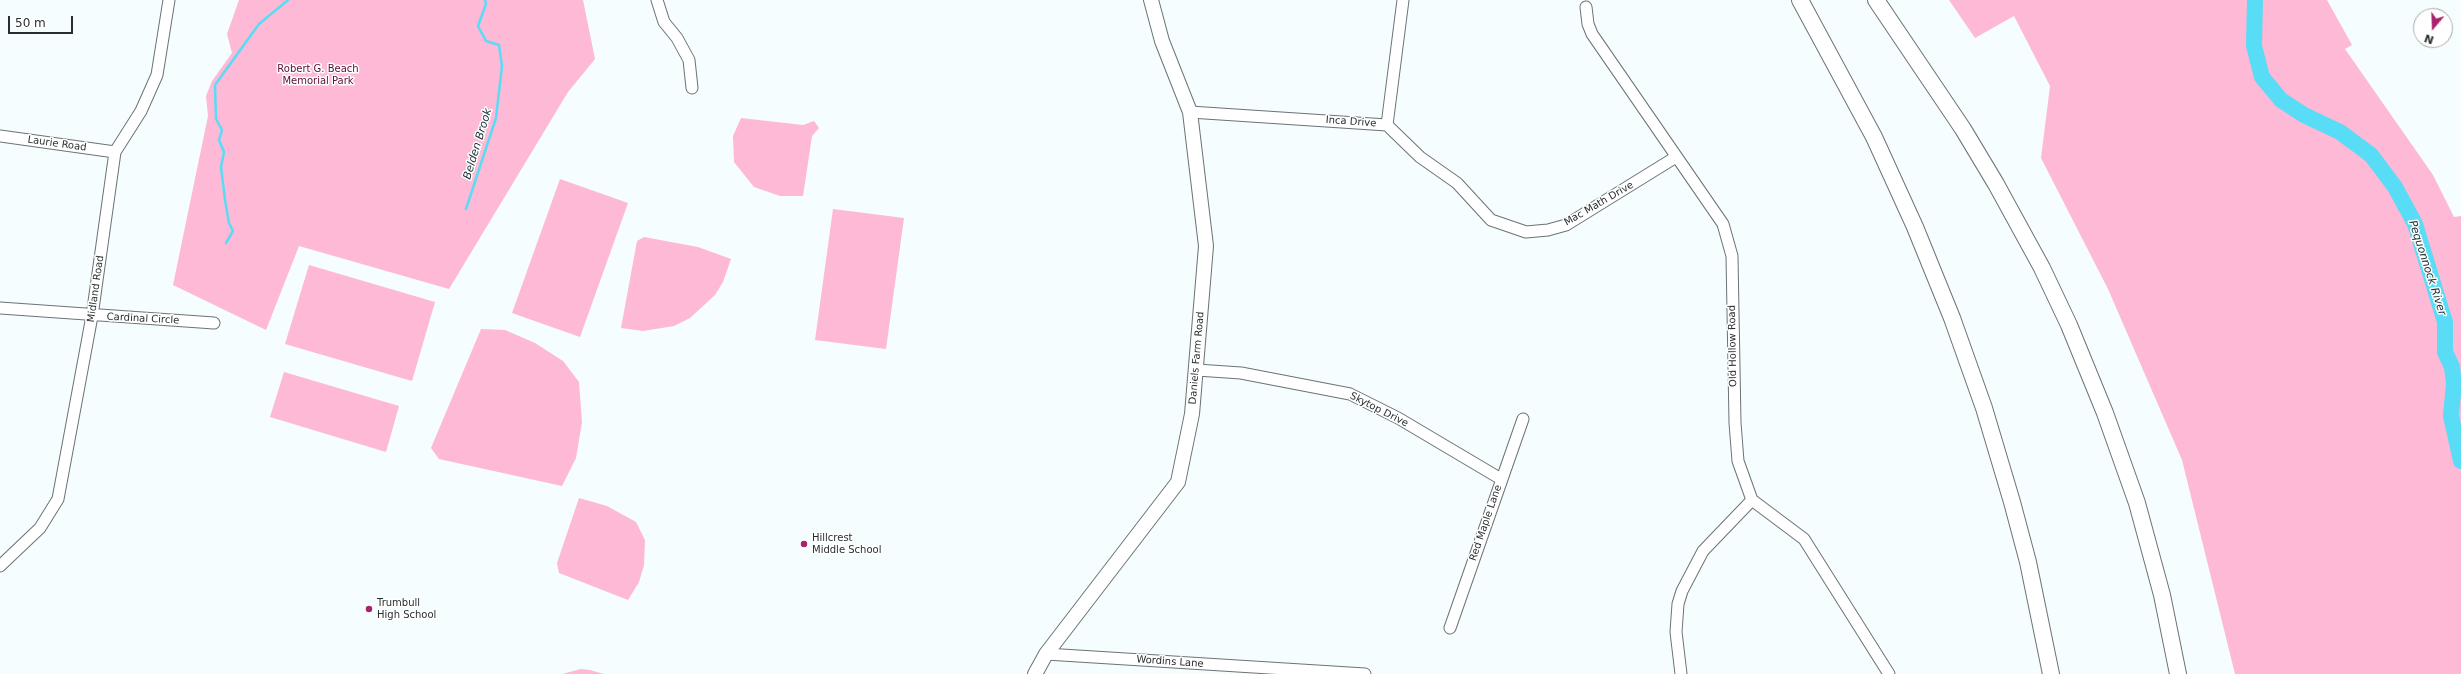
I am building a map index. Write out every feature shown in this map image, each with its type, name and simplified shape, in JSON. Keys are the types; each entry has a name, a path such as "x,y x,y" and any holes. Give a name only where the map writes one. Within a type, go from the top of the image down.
{"highway":[{"path":"1800,0 1845,81 1880,150 1915,227 1952,318 1984,408 2012,502 2032,582 2051,674"},
{"path":"1876,0 1963,129 1996,184 2033,250 2067,320 2106,413 2137,503 2160,589 2178,674"}],"main road":[{"name":"Daniels Farm Road","path":"1035,674 1046,654 1178,482 1192,414 1197,370 1206,246 1190,112 1162,41 1151,0"}],"street":[{"name":"Midland Road","path":"0,566 40,528 58,499 92,316 115,152 141,111 157,75 169,0"},
{"path":"657,0 664,22 677,38 689,60 692,88"},
{"name":"Inca Drive","path":"1190,112 1387,125 1402,0"},
{"name":"Old Hollow Road","path":"1586,7 1588,24 1592,34 1723,224 1732,256 1735,423 1738,461 1752,500"},
{"name":"Mac Math Drive","path":"1387,125 1420,157 1457,184 1491,220 1526,232 1548,230 1566,224 1676,157"},
{"name":"Laurie Road","path":"0,136 115,152"},
{"name":"Cardinal Circle","path":"0,308 92,316 214,323"},
{"name":"Skytop Drive","path":"1197,370 1241,372 1350,394 1398,418 1501,479"},
{"name":"Red Maple Lane","path":"1450,628 1523,419"},
{"path":"1681,674 1676,632 1682,592 1703,551 1752,500 1804,539 1889,674"},
{"name":"Wordins Lane","path":"1046,654 1365,674"}],"green space":[{"name":"Robert G. Beach Memorial Park","path":"239,0 583,0 595,59 568,92 449,289 299,246 266,330 173,285 208,116 206,96 212,81 232,53 227,34"},
{"path":"1949,0 2327,0 2352,45 2345,49 2433,175 2454,217 2461,216 2461,674 2235,674 2182,460 2108,289 2041,158 2050,86 2014,16 1975,38"},
{"path":"741,118 803,125 814,121 819,128 812,136 803,196 780,196 754,187 734,162 733,136"},
{"path":"560,179 628,203 580,337 512,313"},
{"path":"833,209 904,218 886,349 815,340"},
{"path":"644,237 698,247 731,259 723,282 715,295 690,318 674,326 643,331 621,328 637,241"},
{"path":"309,265 435,302 412,381 285,344"},
{"path":"481,329 505,330 535,343 563,361 579,382 582,422 576,458 562,486 439,459 431,448"},
{"path":"284,372 399,406 386,452 270,417"},
{"path":"579,498 607,506 636,522 645,540 644,565 639,582 628,600 559,573 557,563"},
{"path":"581,669 590,670 604,674 562,674"}],"waterway":[{"path":"226,243 233,231 229,223 225,200 221,167 224,152 219,140 222,130 216,119 215,85 259,24 288,0"},
{"name":"Belden Brook","path":"466,209 496,118 502,66 499,45 486,41 478,26 486,4 485,0"},
{"name":"Pequonnock River","path":"2255,0 2254,46 2262,77 2281,100 2304,115 2340,132 2371,155 2395,187 2415,224 2445,322 2445,352 2452,367 2454,383 2451,416 2461,461"}],"place":[{"name":"Hillcrest Middle School","path":"804,544"},
{"name":"Trumbull High School","path":"369,609"}]}
